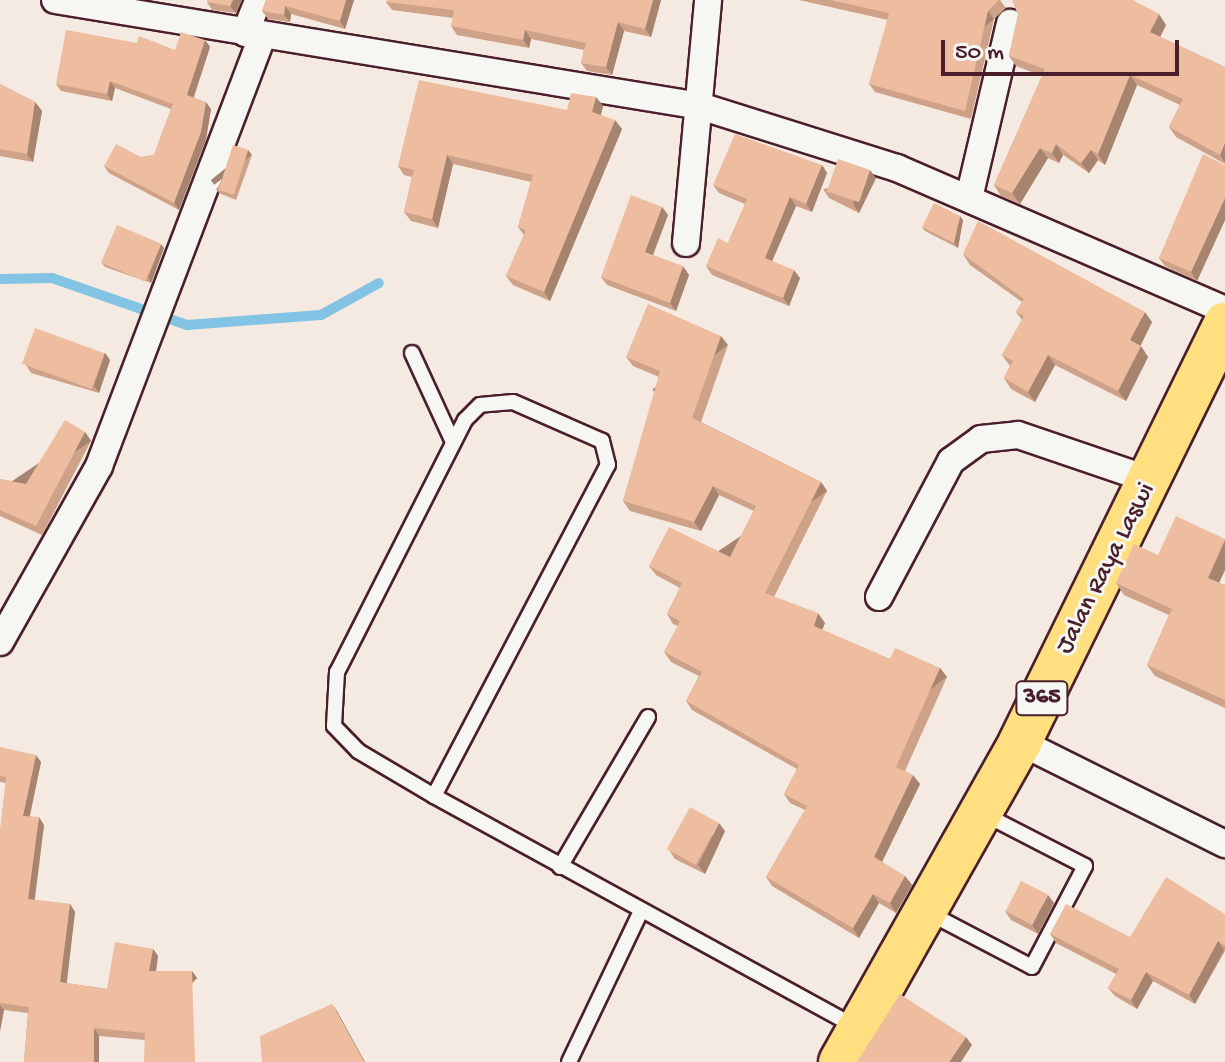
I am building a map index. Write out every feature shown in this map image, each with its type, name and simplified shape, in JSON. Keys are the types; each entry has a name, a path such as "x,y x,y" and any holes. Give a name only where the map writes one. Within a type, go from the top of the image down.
{"main road":[{"name":"Jalan Raya Laswi","path":"849,1045 1020,742 1153,481 1223,329"}],"street":[{"path":"55,0 700,106 817,139 969,198 1191,300 1223,329"},
{"path":"0,642 99,466 254,35 258,0"},
{"path":"686,243 708,0"},
{"path":"969,198 1010,23"},
{"path":"879,597 951,461 981,439 1018,435 1153,481"},
{"path":"1020,742 1225,844"}],"lane":[{"path":"412,353 453,442"},
{"path":"434,796 609,460 599,439 504,401 471,412 453,442 349,646 331,705 334,726 350,745 434,796 641,911 849,1045"},
{"path":"560,867 648,717"},
{"path":"924,911 1032,967 1085,866 981,812"},
{"path":"569,1062 641,911"}],"building":[{"path":"207,0 233,0 230,6"},
{"path":"266,0 346,0 340,21 285,6 284,15 262,11"},
{"path":"386,0 653,0 645,29 618,22 606,67 581,63 586,43 525,30 523,40 451,26 454,10"},
{"path":"830,0 999,0 988,11 965,111 869,84 889,13"},
{"path":"1012,0 1133,0 1159,14 1150,32 1225,67 1225,143 1220,155 1169,127 1183,99 1130,75 1098,154 1091,150 1081,163 1056,144 1052,153 1040,148 1012,193 994,185 1045,69 1009,56 1018,15"},
{"path":"66,30 137,43 139,36 175,50 181,32 205,40 187,95 206,102 201,132 174,203 104,166 116,144 141,157 154,155 173,104 110,81 107,94 56,84"},
{"path":"419,80 567,110 571,93 596,97 592,112 615,120 544,292 506,276 526,230 518,227 533,175 447,155 432,219 404,212 414,170 398,166"},
{"path":"0,84 35,102 27,154 0,149"},
{"path":"735,134 822,165 806,204 790,197 765,258 794,270 783,298 706,266 718,238 728,243 747,199 713,185"},
{"path":"233,145 248,150 234,195 218,190"},
{"path":"1203,154 1225,165 1225,198 1191,272 1159,258"},
{"path":"838,159 870,170 859,202 827,191"},
{"path":"631,195 662,207 645,252 683,266 670,303 601,277"},
{"path":"934,203 960,216 954,243 922,227"},
{"path":"978,221 1145,312 1130,340 1141,346 1118,391 1048,355 1028,392 1004,378 1013,361 1002,355 1024,316 1016,312 1024,299 963,254"},
{"path":"117,225 161,244 145,281 101,263"},
{"path":"648,304 721,336 692,418 821,482 765,593 818,613 814,626 890,659 895,648 940,668 896,767 913,775 874,857 905,876 890,903 873,894 853,928 766,877 807,806 784,794 799,765 686,701 702,672 664,652 680,621 667,614 682,583 649,566 669,527 730,557 756,506 713,486 694,522 623,501 660,371 626,357"},
{"path":"35,328 105,353 92,389 22,364"},
{"path":"65,420 85,432 36,526 0,510 0,479 26,484"},
{"path":"1176,516 1225,539 1208,578 1225,585 1225,700 1147,665 1172,609 1116,583 1134,544 1158,555"},
{"path":"0,747 36,755 23,816 39,817 28,899 70,904 60,982 107,989 115,942 153,949 149,971 192,971 195,1062 144,1062 145,1033 94,1028 94,1062 24,1062 29,1007 0,1003 0,832 6,777 0,776"},
{"path":"690,807 719,823 696,865 667,849"},
{"path":"1166,877 1225,914 1225,946 1218,941 1189,995 1146,972 1131,1000 1108,988 1119,969 1050,934 1066,904 1130,937"},
{"path":"1021,881 1048,895 1032,925 1006,911"},
{"path":"900,994 966,1037 949,1062 857,1062"},
{"path":"332,1004 364,1062 262,1062 260,1036"}],"waterway":[{"path":"0,279 52,278 187,325 321,315 379,283"}]}
